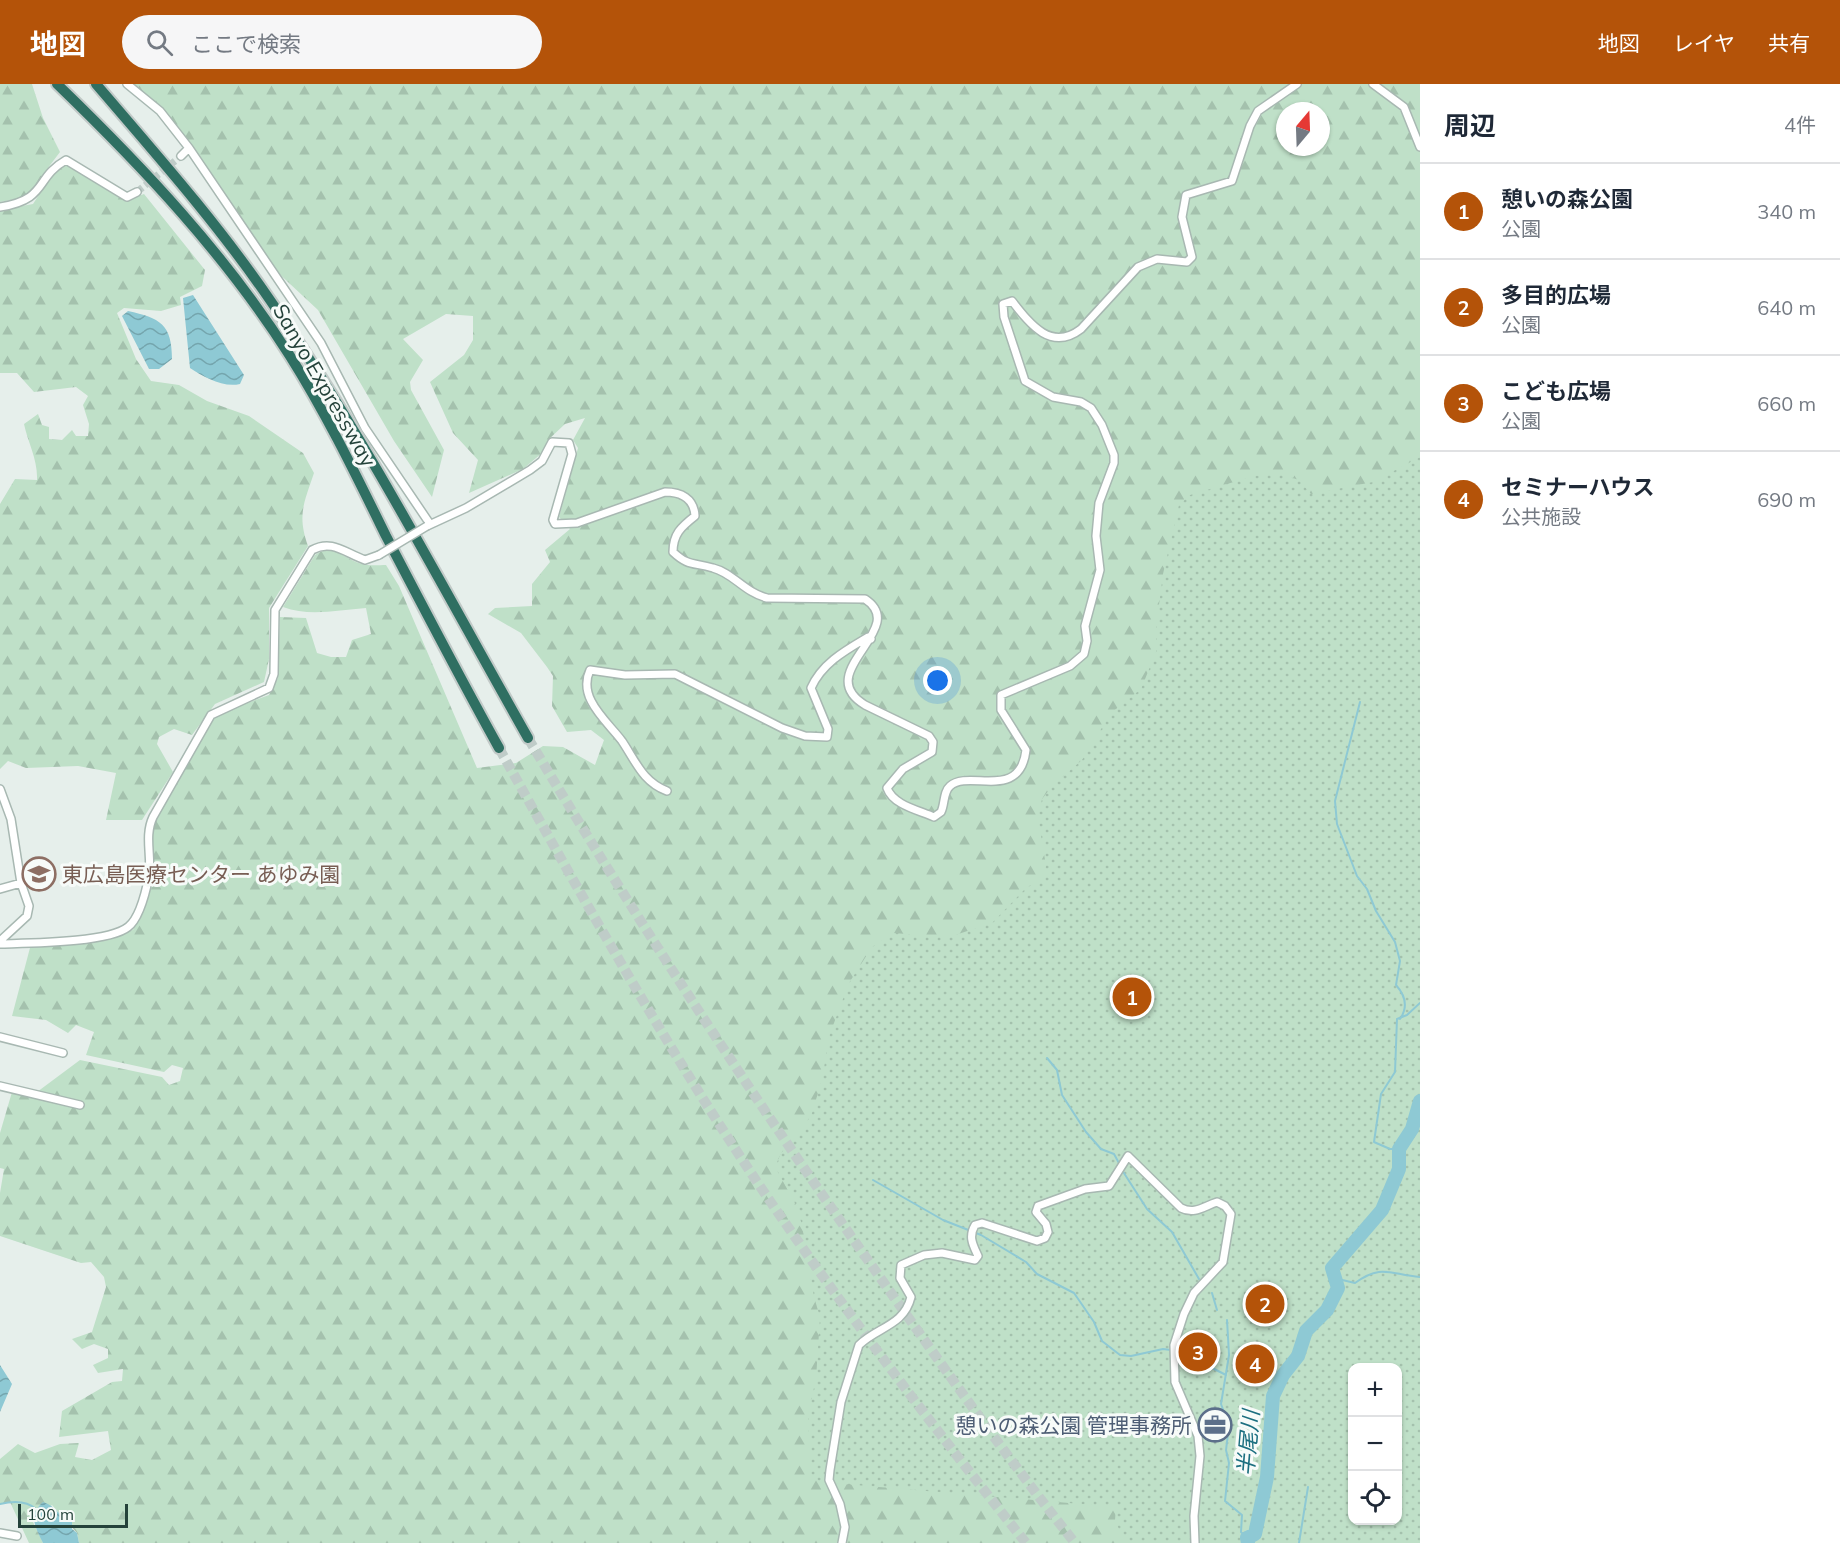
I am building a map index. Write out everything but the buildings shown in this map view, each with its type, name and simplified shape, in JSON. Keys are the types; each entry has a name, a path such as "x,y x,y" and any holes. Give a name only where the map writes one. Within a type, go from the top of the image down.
{"highway":[{"name":"Sanyo Expressway","path":"57,84 128,155 198,232 234,276 283,346 347,457 436,632 499,748"},
{"name":"Sanyo Expressway","path":"96,84 233,250 300,344 375,468 528,738"}],"street":[{"path":"128,84 160,111 189,148 321,343 365,428 428,525"},
{"path":"0,942 60,941 114,934 129,927 135,919 148,881 150,866 147,829 211,715 269,688 274,674 275,610 312,550 322,545 332,544 365,560 378,555 530,470 542,461 552,442 569,443 572,454 553,520 555,524 578,523 665,492 676,492 688,498 694,507 695,516 680,528 673,539 674,552 685,563 712,567 752,594 767,598 865,599 874,605 877,611 871,639 847,676 848,688 856,699 929,736 933,742 932,752 891,781 887,788 890,796 934,817 941,812 945,792 957,782 995,782 1014,774 1025,759 1026,750 1001,710 1002,695 1070,666 1084,654 1087,641 1085,626 1100,570 1096,536 1099,503 1114,463 1114,455 1102,425 1091,408 1081,402 1053,397 1025,381 1007,328 1003,304 1012,302 1029,324 1043,332 1057,338 1071,337 1138,267 1157,260 1187,262 1192,256 1181,207 1186,195 1233,181 1250,126 1258,111 1297,84"},
{"path":"1373,84 1404,107 1420,147"},
{"path":"181,156 189,148"},
{"path":"0,207 30,199 56,165 66,160 127,197 137,192"},
{"path":"667,791 653,786 636,765 620,739 602,719 587,690 586,678 590,670 625,675 675,674 782,728 806,736 827,737 828,729 811,688 815,680 842,652 868,637 871,639"},
{"path":"0,789 11,819 21,883 29,906 27,916 0,942"},
{"path":"0,889 21,883"},
{"path":"0,1037 63,1053"},
{"path":"0,1086 80,1105"},
{"path":"842,1543 845,1527 840,1504 829,1480 841,1402 860,1345 866,1338 892,1326 909,1305 911,1298 900,1278 901,1265 924,1254 942,1253 968,1261 975,1260 978,1256 971,1238 971,1231 975,1225 982,1223 1037,1241 1045,1238 1048,1232 1036,1212 1038,1206 1085,1189 1109,1186 1128,1156 1181,1208 1188,1212 1197,1211 1217,1202 1225,1206 1231,1214 1223,1262 1194,1293 1174,1345 1175,1382 1184,1409 1193,1423 1200,1456 1194,1516 1195,1543"},
{"path":"4,1543 3,1533 17,1536"}],"green space":[{"path":"0,84 32,84 43,118 60,152 26,197 0,202"},
{"path":"134,84 1420,84 1420,1543 1367,1525 1402,1525 1402,1363 1348,1363 1348,1372 1180,1543 79,1543 77,1533 52,1505 33,1522 43,1543 29,1543 10,1502 0,1504 0,1459 18,1444 35,1453 60,1444 79,1443 75,1457 92,1460 111,1450 108,1431 59,1437 62,1411 112,1382 122,1381 123,1369 98,1373 93,1365 108,1358 108,1349 94,1344 82,1349 72,1339 92,1332 106,1287 104,1277 91,1262 81,1263 0,1236 0,1193 4,1169 0,1168 0,1133 12,1092 37,1092 80,1060 162,1077 169,1085 180,1081 183,1068 172,1065 164,1072 86,1055 94,1032 76,1025 68,1033 46,1020 12,1016 31,944 133,930 151,888 151,827 211,721 220,713 269,695 278,678 280,617 306,618 317,653 331,657 346,657 352,640 371,634 366,608 303,612 283,607 315,555 322,551 333,551 365,565 386,565 399,586 477,768 516,763 543,746 563,747 595,765 604,740 591,730 567,732 552,706 553,676 547,667 521,633 488,614 495,608 532,606 532,584 550,562 545,550 570,529 559,517 578,448 573,440 585,418 565,424 548,440 542,453 523,469 469,493 478,460 453,433 430,382 464,355 473,340 473,316 446,314 403,339 423,360 410,382 411,390 444,450 432,497 394,441 318,310 274,269 163,108"},
{"path":"68,162 128,200 144,194 205,270 202,286 180,297 181,305 161,311 124,308 117,313 136,359 151,381 179,385 207,401 249,416 303,453 314,473 302,517 308,546 269,608 269,659 264,682 215,704 192,735 174,729 159,737 157,744 173,772 142,820 106,820 116,773 78,766 26,768 8,761 0,769 0,504 15,479 37,480 34,459 24,424 38,414 42,425 49,427 49,439 62,440 72,430 76,436 88,436 89,424 83,405 88,396 76,387 34,392 17,373 0,373 0,210 33,204 53,173"},
{"path":"1420,457 1420,1543 1125,1543 1115,1520 1116,1507 820,1482 810,1473 808,1414 816,1379 820,1317 796,1205 775,1167 781,1153 797,1138 812,1113 823,1076 828,1039 849,983 872,947 893,933 949,937 992,923 1026,888 1042,878 1046,866 1038,817 1042,799 1053,785 1082,760 1111,713 1141,689 1156,652 1156,628 1163,574 1179,505 1190,495 1254,476 1278,473 1299,480 1311,494 1373,482"}],"water":[{"path":"193,295 244,375 240,384 220,383 190,368 183,298"},
{"path":"128,311 156,320 167,330 172,359 159,369 149,369 122,316"},
{"path":"0,1365 12,1384 0,1412"},
{"path":"43,1502 72,1521 72,1529 77,1533 79,1543 43,1543 34,1516"}],"waterway":[{"path":"1360,702 1335,801 1337,824 1357,876 1367,889 1376,911 1395,942 1400,961 1396,985 1403,996 1405,1005 1400,1019"},
{"path":"1399,1149 1390,1149 1374,1142 1381,1094 1395,1072 1397,1019 1407,1015 1420,1003"},
{"path":"1047,1058 1057,1070 1062,1095 1086,1132 1101,1149 1114,1154 1120,1165"},
{"name":"半尾川","path":"1248,1543 1247,1538 1255,1534 1267,1477 1273,1396 1283,1375 1298,1356 1306,1331 1327,1310 1338,1288 1332,1268 1382,1210 1399,1169 1399,1149 1412,1129 1420,1101"},
{"path":"1122,1170 1147,1209 1172,1232 1199,1279"},
{"path":"873,1180 943,1220 981,1235 1026,1262 1037,1274 1074,1293 1094,1322 1102,1341 1120,1355 1131,1356 1163,1349 1179,1351 1226,1375"},
{"path":"1337,1282 1338,1279 1355,1283 1372,1273 1380,1272 1420,1277"},
{"path":"1212,1293 1217,1310"},
{"path":"1227,1320 1229,1355 1221,1404 1229,1426 1226,1450 1229,1463 1225,1501 1242,1515 1241,1532 1247,1538"},
{"path":"1299,1543 1308,1487"},
{"path":"0,1504 19,1502 36,1509"}],"tunnel":[{"path":"137,192 181,156"},
{"path":"528,738 700,1014 791,1149 954,1382 1075,1543"},
{"path":"499,748 663,1035 733,1146 863,1332 1026,1543"}],"place":[{"name":"東広島医療センター あゆみ園","path":"39,874"},
{"name":"憩いの森公園","path":"1132,997"},
{"name":"多目的広場","path":"1265,1304"},
{"name":"こども広場","path":"1198,1352"},
{"name":"セミナーハウス","path":"1255,1364"},
{"name":"憩いの森公園 管理事務所","path":"1215,1425"}]}
